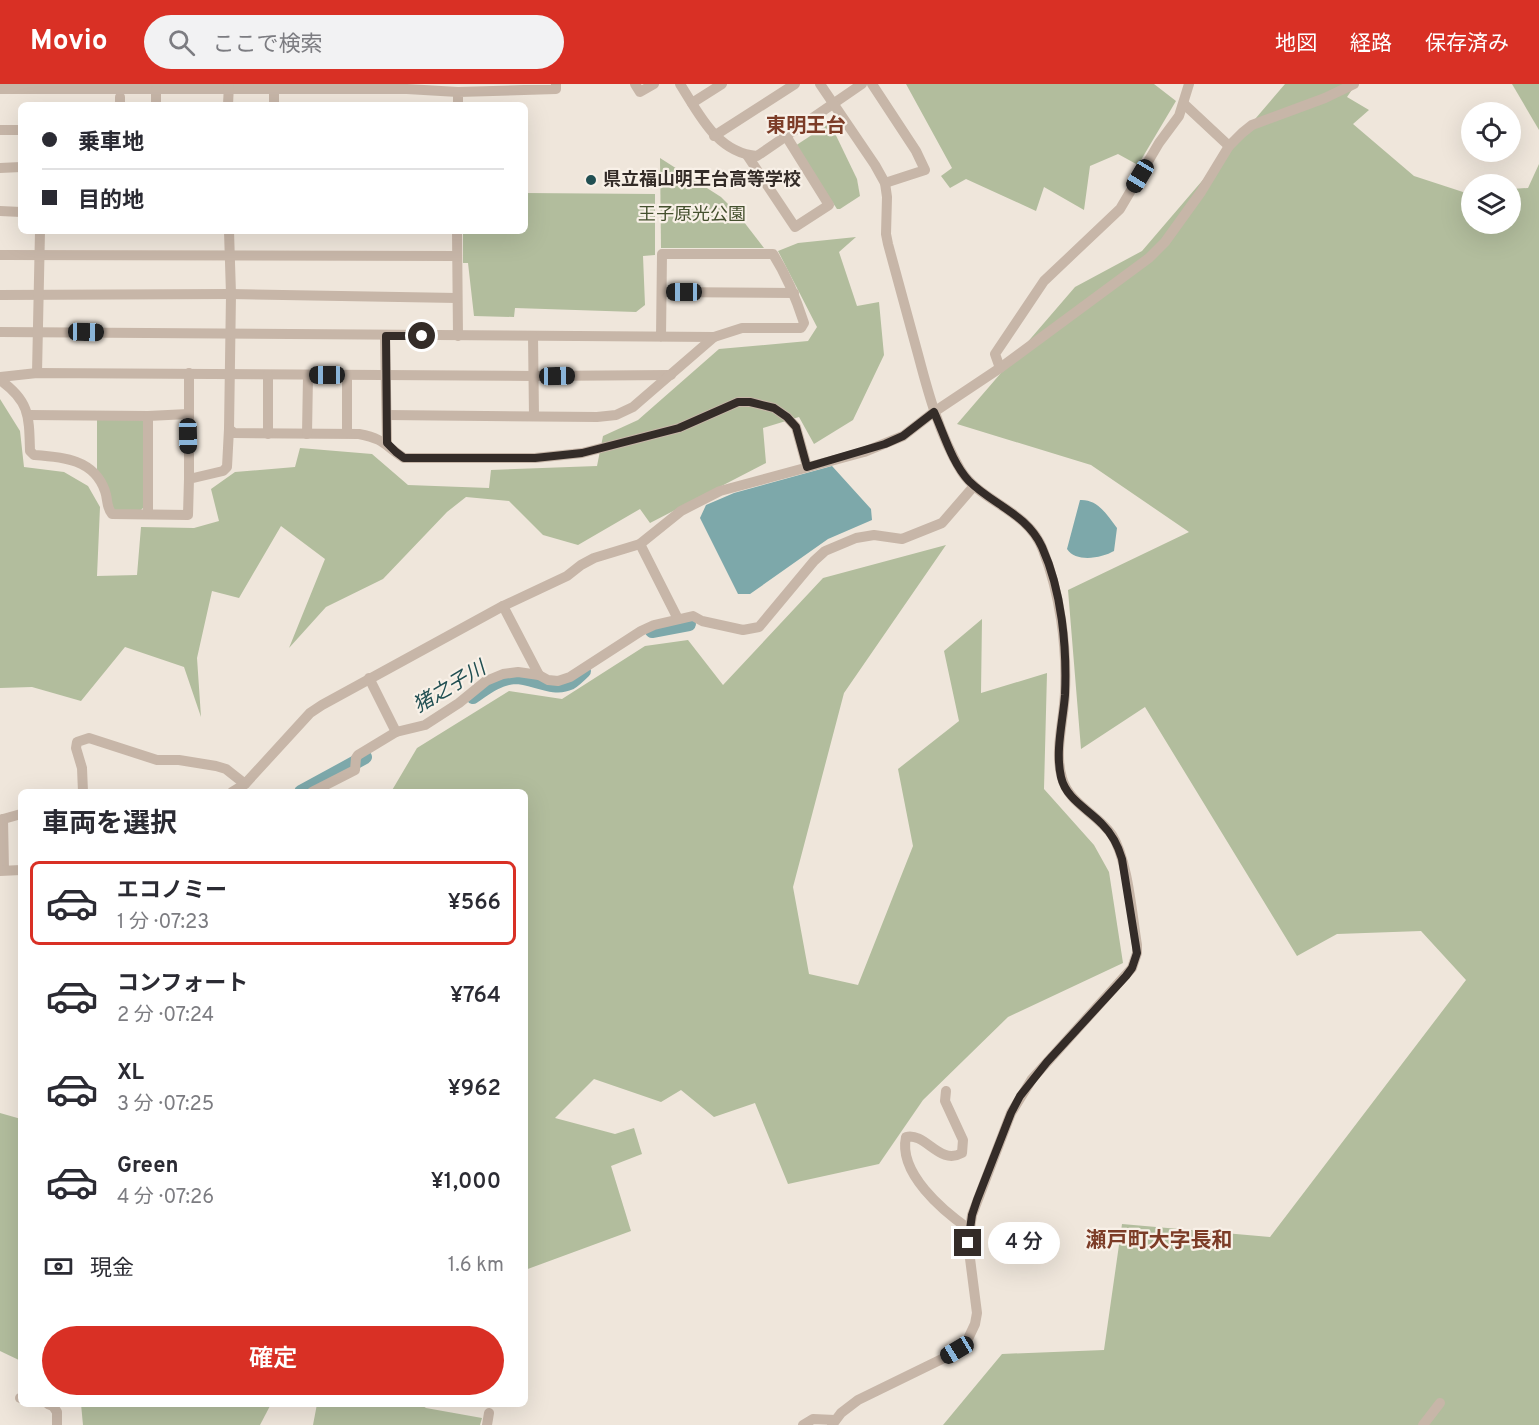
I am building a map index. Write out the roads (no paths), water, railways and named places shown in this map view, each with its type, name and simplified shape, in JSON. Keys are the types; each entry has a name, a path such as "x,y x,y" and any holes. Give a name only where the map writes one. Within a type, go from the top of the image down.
{"street":[{"path":"0,89 72,87 156,90 186,87 407,86 458,92 556,89 556,84"},
{"path":"635,84 640,92 654,84"},
{"path":"680,84 714,136 740,153 757,156 862,84"},
{"path":"692,103 722,84"},
{"path":"714,136 795,84"},
{"path":"803,1425 813,1419 833,1423 841,1413 858,1400 944,1358 967,1341 975,1324 976,1313 968,1243 969,1229 977,1200 1011,1113 1020,1096 1047,1062 1126,976 1132,968 1137,953 1118,845 1101,822 1074,799 1062,780 1060,768 1065,694 1064,641 1056,595 1042,548 1029,526 974,486 959,468 934,412 888,244 885,183 820,84"},
{"path":"872,84 916,151 925,170 885,183"},
{"path":"1000,368 995,354 1044,281 1120,209 1159,143 1179,116 1188,84"},
{"path":"236,789 244,784 310,713 322,705 503,606 567,576 594,558 640,544 681,511 702,499 720,491 885,444 903,436 1149,258 1165,242 1195,201 1229,146 1252,125 1318,102 1353,84"},
{"path":"274,86 274,102"},
{"path":"228,102 229,87"},
{"path":"156,90 156,102"},
{"path":"458,92 458,102"},
{"path":"1184,104 1229,146"},
{"path":"0,130 18,130"},
{"path":"747,155 795,227 829,205 786,136"},
{"path":"0,168 18,167"},
{"path":"0,211 18,212"},
{"path":"38,373 40,234"},
{"path":"189,479 223,471 226,467 229,429 231,294 229,234"},
{"path":"457,234 458,336"},
{"path":"0,332 229,335 386,336 533,336 661,337 714,337 742,328 801,328 804,323 794,292 773,254 662,254 661,337"},
{"path":"0,255 457,256"},
{"path":"663,292 794,292"},
{"path":"0,295 231,294 457,298"},
{"path":"386,336 387,443"},
{"path":"533,336 534,416"},
{"path":"387,415 597,417 616,415 633,407 714,337"},
{"path":"0,378 38,373 671,375"},
{"path":"0,378 21,399 29,415 30,451 34,455 75,460 89,467 99,479 105,492 108,509 112,513 188,514 189,373"},
{"path":"268,375 268,434"},
{"path":"307,434 308,375"},
{"path":"346,375 347,433"},
{"path":"229,429 234,433 347,433 373,437 387,443 404,458 535,458 582,453 679,428 738,402 750,402 774,408 796,427 807,467"},
{"path":"29,415 188,414"},
{"path":"148,416 148,514"},
{"path":"318,789 355,770 355,762 396,732 424,725 459,703 486,681 503,674 518,672 558,681 570,677 641,631 654,625 693,616 702,621 743,630 759,627 825,551 855,538 874,535 902,539 942,523 974,486"},
{"path":"640,544 678,619"},
{"path":"503,606 538,675"},
{"path":"369,678 396,732"},
{"path":"83,789 82,768 76,748 77,742 89,738 157,760 179,760 216,766 226,770 244,784"},
{"path":"18,815 1,819 3,867 18,872"},
{"path":"946,1091 945,1101 963,1140 962,1153 952,1156 944,1155 918,1137 910,1136 906,1137 904,1143 906,1156 918,1180 934,1201 951,1217 969,1229"},
{"path":"1423,1425 1440,1403"},
{"path":"54,1407 57,1412 57,1425"},
{"path":"487,1425 489,1413"}],"water":[{"path":"832,466 871,509 872,520 828,539 750,594 738,594 700,518 706,505 734,493"},
{"path":"1080,500 1097,505 1117,528 1114,551 1103,556 1083,558 1067,549"}],"waterway":[{"name":"猪之子川","path":"652,631 689,624"},
{"name":"猪之子川","path":"473,697 504,679 515,677 550,685 563,685 572,682 584,671"},
{"name":"猪之子川","path":"306,789 365,757"}],"place":[{"name":"県立福山明王台高等学校","path":"591,180"}],"district":[{"name":"東明王台","path":"806,127"},
{"name":"瀬戸町大字長和","path":"1159,1241"}],"park label":[{"name":"王子原光公園","path":"692,215"}]}
